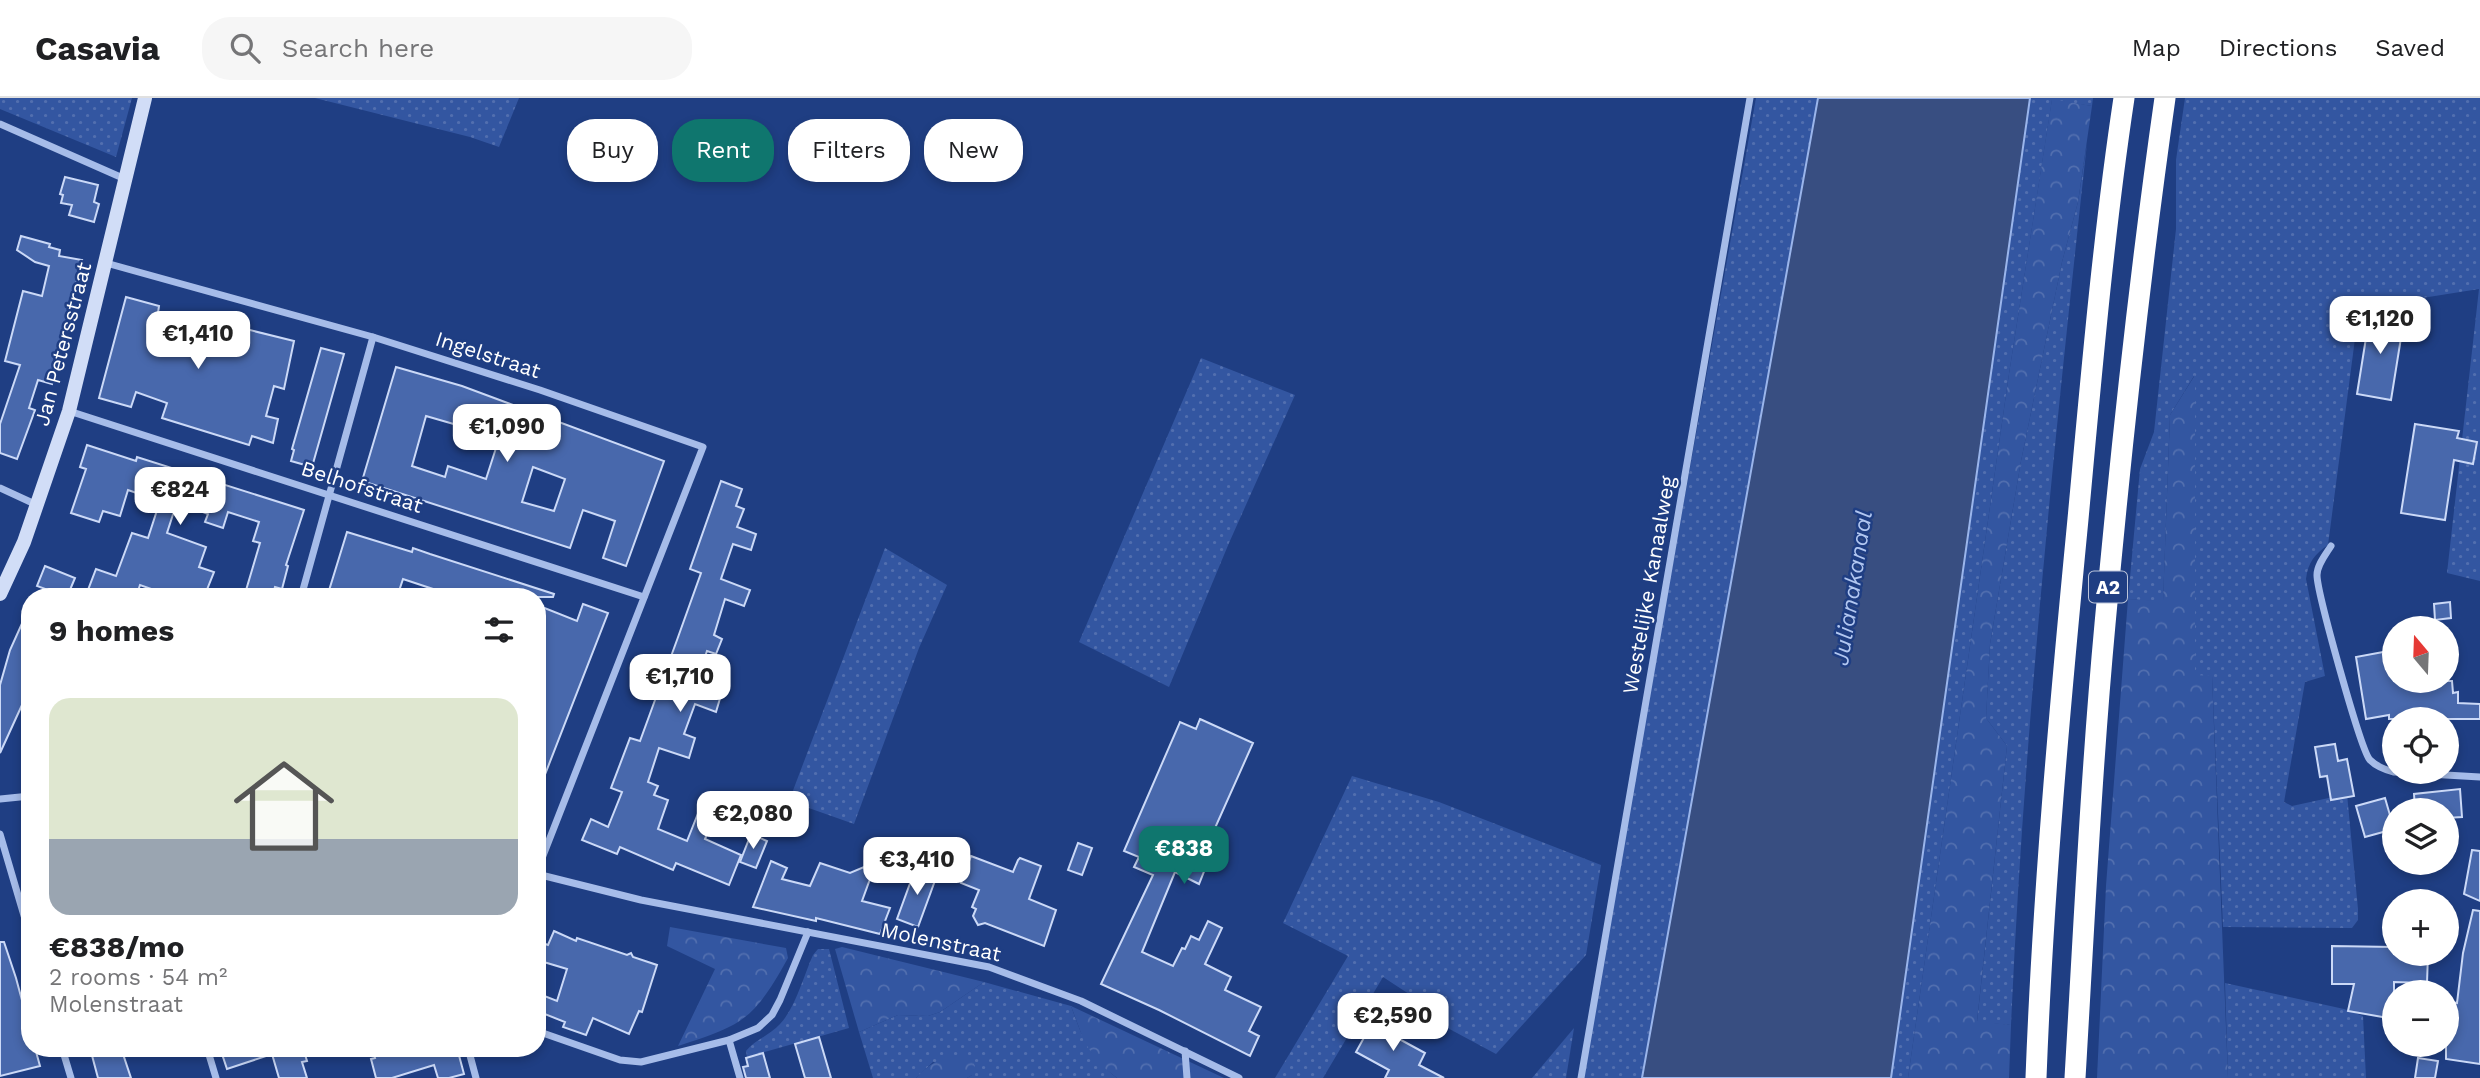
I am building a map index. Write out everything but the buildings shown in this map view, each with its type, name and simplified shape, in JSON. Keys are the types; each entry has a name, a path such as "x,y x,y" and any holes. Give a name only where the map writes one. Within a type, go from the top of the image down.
{"highway":[{"name":"A2","path":"2036,1078 2040,968 2053,777 2092,371 2124,98"},
{"name":"A2","path":"2075,1078 2104,626 2129,375 2165,98"}],"street":[{"name":"Jan Petersstraat","path":"0,594 24,542 69,411 145,98"},
{"name":"Westelijke Kanaalweg","path":"1581,1078 1750,98"},
{"path":"0,124 126,180"},
{"name":"Ingelstraat","path":"106,264 373,337 540,390 703,447 644,597"},
{"path":"305,588 373,337"},
{"name":"Belhofstraat","path":"69,411 644,597"},
{"path":"0,488 37,505"},
{"path":"2331,546 2317,573 2354,716 2363,747 2370,760 2383,769 2394,772 2480,777"},
{"path":"546,849 644,597"},
{"path":"0,799 21,797"},
{"path":"0,834 21,905"},
{"name":"Molenstraat","path":"546,874 641,900 989,967 1082,1001 1238,1078"},
{"path":"546,1034 620,1060 640,1062 729,1040 758,1028 772,1015 808,932"},
{"path":"729,1040 740,1078"},
{"path":"1185,1051 1187,1078"},
{"path":"65,1057 71,1078"},
{"path":"210,1057 216,1078"},
{"path":"470,1057 476,1078"}],"green space":[{"path":"0,98 132,98 116,157 0,109"},
{"path":"315,98 519,98 499,147 470,137"},
{"path":"1756,98 1818,98 1642,1078 1581,1078"},
{"path":"2030,98 2093,98 2092,106 2052,100 2009,374 1908,1078 1891,1078"},
{"path":"2185,98 2480,98 2480,581 2447,573 2479,289 2359,308 2328,545 2313,559 2306,579 2325,676 2305,682 2284,802 2292,806 2347,794 2358,909 2358,920 2352,928 2223,927 2212,676 2195,676 2194,376 2170,415 2163,602 2128,599 2140,469 2154,432 2176,229 2176,160"},
{"path":"2052,99 2092,106 2078,202 2062,262 2021,461 1990,644 1986,718 2007,746 1977,1021 2011,1025 2009,1078 1908,1078 2009,374"},
{"path":"2087,143 2032,694 2011,1025 1977,1022 2007,746 1986,718 1990,644 2021,461 2062,262 2078,202"},
{"path":"1201,358 1295,395 1169,687 1079,642"},
{"path":"2195,375 2195,675 2212,676 2228,1078 2097,1078 2106,886 2128,599 2163,601 2170,415"},
{"path":"885,548 947,585 919,648 854,824 789,801"},
{"path":"1352,776 1439,802 1601,865 1586,955 1496,1054 1403,1004 1409,994 1383,977 1323,1078 1275,1078 1348,956 1283,923"},
{"path":"670,927 786,948 788,958 766,995 745,1017 718,1032 678,1046 715,969 667,946"},
{"path":"842,947 984,982 940,1012 928,1016 898,1015 859,1032 835,949"},
{"path":"818,949 829,949 849,1028 747,1057 746,1051 786,1017"},
{"path":"984,982 1071,1006 1088,1046 1099,1062 1117,1078 967,1078 972,1075 933,1062 916,1078 873,1078 859,1032 898,1015 928,1016 940,1012"},
{"path":"2225,983 2344,1009 2363,1016 2366,1078 2228,1078"},
{"path":"1071,1006 1224,1078 1117,1078 1098,1063 1084,1041"},
{"path":"1574,1028 1566,1078 1532,1078"},
{"path":"968,1055 975,1066 972,1075 967,1078 916,1078 939,1060"}],"water":[{"name":"Julianakanaal","path":"1818,98 2030,98 1891,1078 1642,1078"}]}
